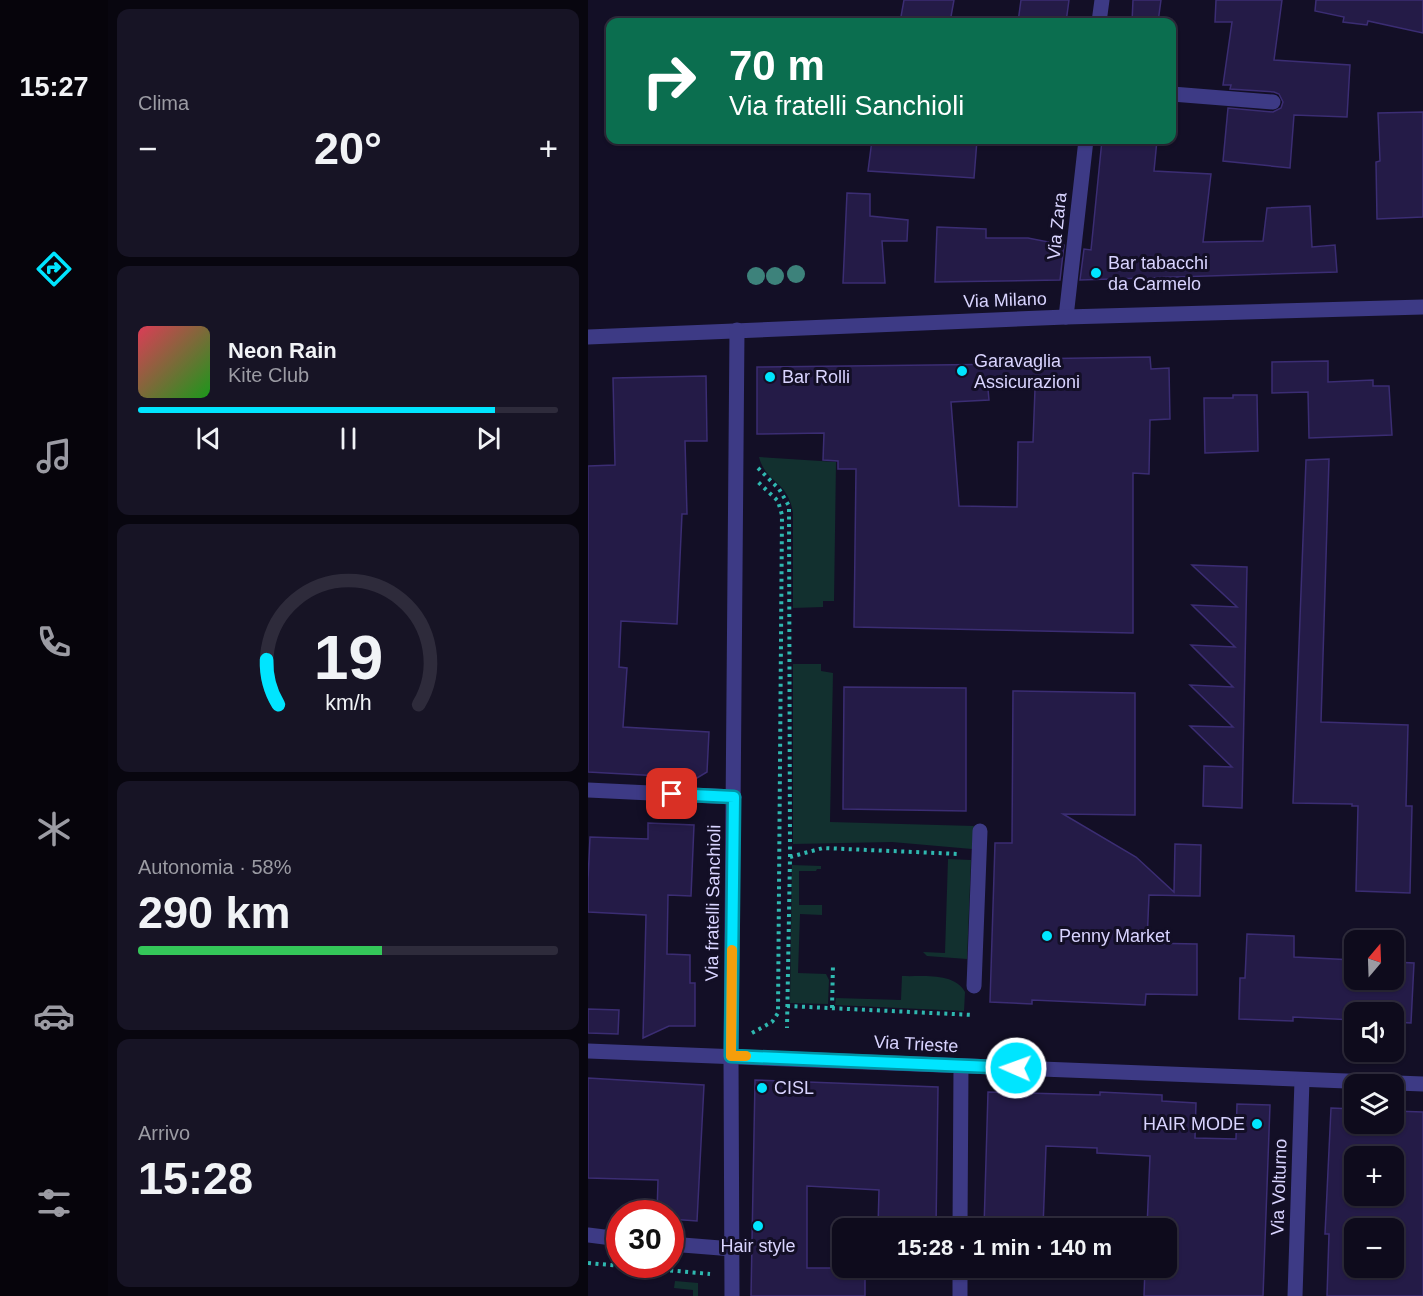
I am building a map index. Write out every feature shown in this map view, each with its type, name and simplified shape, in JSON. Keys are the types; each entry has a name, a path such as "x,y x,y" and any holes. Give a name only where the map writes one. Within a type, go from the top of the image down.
{"street":[{"path":"1100,18 1102,0"},
{"path":"1176,94 1273,102"},
{"name":"Via Zara","path":"1066,317 1086,144"},
{"name":"Via Milano","path":"588,337 1066,317 1423,307"},
{"name":"Via fratelli Sanchioli","path":"732,1296 731,1048 737,330"},
{"path":"588,790 734,797"},
{"path":"974,987 980,831"},
{"name":"Via Trieste","path":"588,1051 731,1048 961,1066 1423,1084"},
{"path":"960,1218 961,1066"},
{"name":"Via Volturno","path":"1295,1296 1302,1080"},
{"path":"588,1235 606,1237"},
{"path":"684,1245 732,1249"},
{"path":"960,1278 960,1296"}],"path":[{"path":"755,465 779,489 789,506 790,858 787,1028"},
{"path":"731,1048 772,1022 778,1013 780,857 782,514 778,501 762,485 755,480 736,476"},
{"path":"790,858 823,848 979,855"},
{"path":"832,1008 833,964"},
{"path":"787,1006 973,1015"},
{"path":"588,1263 732,1276"}],"green space":[{"path":"759,457 836,462 834,601 823,601 823,607 793,608 793,513 787,494 762,466"},
{"path":"793,664 821,664 821,671 833,673 830,822 974,826 972,849 892,842 793,844"},
{"path":"948,859 971,860 967,959 927,956 923,952 945,953"},
{"path":"792,865 821,866 821,869 816,871 799,871 799,905 822,905 822,915 800,914 798,973 826,974 829,980 828,1004 790,1003"},
{"path":"902,976 937,977 953,981 965,992 964,1011 835,1005 836,998 901,1000"},
{"path":"675,1281 698,1283 698,1296 693,1296 693,1290 674,1288"}],"building":[{"path":"904,0 954,0 951,18 901,18"},
{"path":"1021,0 1069,0 1067,18 1019,18"},
{"path":"1133,0 1161,0 1159,18 1132,18"},
{"path":"1216,0 1282,0 1274,60 1350,65 1347,117 1294,115 1290,168 1223,161 1228,108 1273,112 1281,108 1283,102 1279,94 1274,92 1230,89 1231,85 1223,85 1232,22 1215,22"},
{"path":"1316,0 1423,0 1423,33 1368,21 1367,25 1343,22 1344,17 1315,11"},
{"path":"1423,112 1423,217 1377,219 1376,162 1380,161 1378,113"},
{"path":"871,144 977,144 974,178 868,171"},
{"path":"1102,144 1157,144 1154,171 1211,174 1203,242 1263,241 1267,208 1310,206 1312,247 1335,245 1337,272 1080,280 1084,249 1091,250"},
{"path":"847,193 870,194 870,216 908,220 907,241 882,241 885,283 843,283"},
{"path":"937,227 986,229 986,238 1028,238 1064,245 1060,280 935,282"},
{"path":"1150,357 1151,369 1169,368 1170,419 1150,420 1149,474 1133,473 1133,633 854,627 856,469 838,469 838,461 823,460 824,433 757,434 757,367 1022,364 1022,359","holes":["988,389 1035,389 1033,442 1018,442 1017,507 959,506 951,402 989,400"]},
{"path":"1328,361 1328,382 1373,380 1373,386 1389,386 1392,435 1309,438 1308,392 1272,393 1272,362"},
{"path":"706,376 707,441 685,441 687,514 682,514 677,624 621,621 619,667 627,668 623,727 709,732 707,772 697,778 588,772 588,466 615,465 613,378"},
{"path":"1233,395 1257,395 1258,451 1205,453 1204,398 1233,398"},
{"path":"1329,459 1321,722 1408,725 1406,806 1412,806 1410,893 1356,891 1358,806 1293,803 1306,460"},
{"path":"1192,565 1247,567 1242,808 1203,806 1204,766 1232,767 1190,726 1233,727 1190,685 1233,687 1191,645 1235,647 1192,605 1237,607"},
{"path":"844,687 966,688 966,811 843,809"},
{"path":"1013,691 1135,693 1135,815 1063,814 1136,857 1174,892 1175,844 1201,845 1200,896 1149,895 1147,943 1197,944 1197,995 1146,994 1145,1005 1032,1000 1032,1004 990,1002 995,843 1012,843"},
{"path":"648,823 694,825 691,896 668,895 667,954 690,955 690,983 695,983 695,1026 669,1026 643,1038 646,915 588,912 588,880 590,837 648,839"},
{"path":"1247,934 1294,936 1294,957 1344,960 1344,990 1404,990 1404,962 1414,963 1411,1023 1404,1023 1404,1002 1344,1002 1344,1020 1293,1017 1293,1021 1239,1019 1240,978 1245,978"},
{"path":"588,1009 619,1010 618,1034 588,1033"},
{"path":"588,1078 704,1085 697,1221 684,1220 684,1200 657,1200 658,1180 588,1178"},
{"path":"755,1080 938,1087 936,1218 878,1218 879,1190 807,1186 807,1268 832,1268 832,1278 865,1278 865,1296 751,1296"},
{"path":"988,1092 1100,1095 1100,1092 1162,1095 1162,1101 1196,1103 1195,1138 1236,1139 1237,1104 1270,1105 1263,1296 1144,1296 1145,1278 1177,1278 1177,1218 1147,1218 1150,1156 1097,1153 1097,1148 1046,1146 1043,1218 984,1218"},
{"path":"1331,1108 1344,1109 1344,1134 1404,1134 1404,1111 1423,1112 1423,1296 1327,1296 1329,1234 1325,1234"}],"slow traffic":[{"path":"732,950 731,1056 746,1056"}],"place":[{"name":"Bar tabacchi da Carmelo","path":"1096,273"},
{"name":"Garavaglia Assicurazioni","path":"962,371"},
{"name":"Bar Rolli","path":"770,377"},
{"name":"Penny Market","path":"1047,936"},
{"name":"CISL","path":"762,1088"},
{"name":"HAIR MODE","path":"1257,1124"},
{"name":"Hair style","path":"758,1226"}],"route":[{"path":"672,794 734,797 731,1056 1016,1068"}]}
